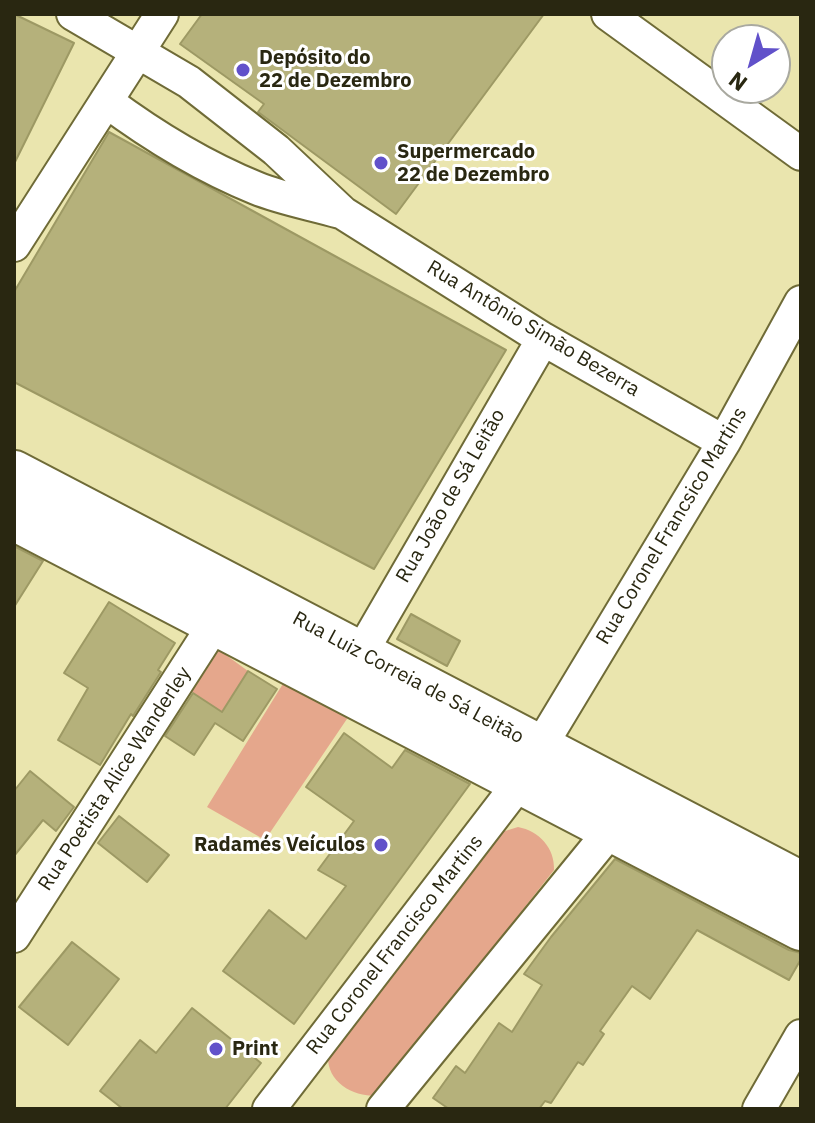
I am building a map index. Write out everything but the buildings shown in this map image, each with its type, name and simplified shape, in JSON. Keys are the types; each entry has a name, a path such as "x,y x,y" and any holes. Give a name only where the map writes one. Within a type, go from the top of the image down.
{"main road":[{"name":"Rua Luiz Correia de Sá Leitão","path":"14,473 361,653 530,764 611,830 801,928"},
{"name":"Rua Luiz Correia de Sá Leitão","path":"14,518 216,622 801,884"}],"street":[{"name":"Rua Antônio Simão Bezerra","path":"73,14 189,82 276,150 343,213 543,339 724,442"},
{"path":"14,245 162,14"},
{"path":"608,14 801,154"},
{"name":"Rua Antônio Simão Bezerra","path":"106,101 146,130 208,166 259,190 343,213"},
{"name":"Rua Coronel Francsico Martins","path":"530,764 724,442 801,302"},
{"name":"Rua João de Sá Leitão","path":"361,653 543,339"},
{"name":"Rua Poetista Alice Wanderley","path":"14,936 216,622"},
{"name":"Rua Coronel Francisco Martins","path":"282,1104 530,764"},
{"path":"383,1109 611,830"},
{"path":"759,1109 801,1036"}],"shaded area":[{"path":"219,650 248,671 222,712 192,692"},
{"path":"289,674 353,710 265,840 207,807"},
{"path":"518,827 533,832 544,842 552,855 554,870 376,1096 343,1086 332,1073 328,1056 502,832"}],"place":[{"name":"Depósito do 22 de Dezembro","path":"243,70"},
{"name":"Supermercado 22 de Dezembro","path":"381,163"},
{"name":"Radamés Veículos","path":"381,845"},
{"name":"Print","path":"216,1049"}]}
